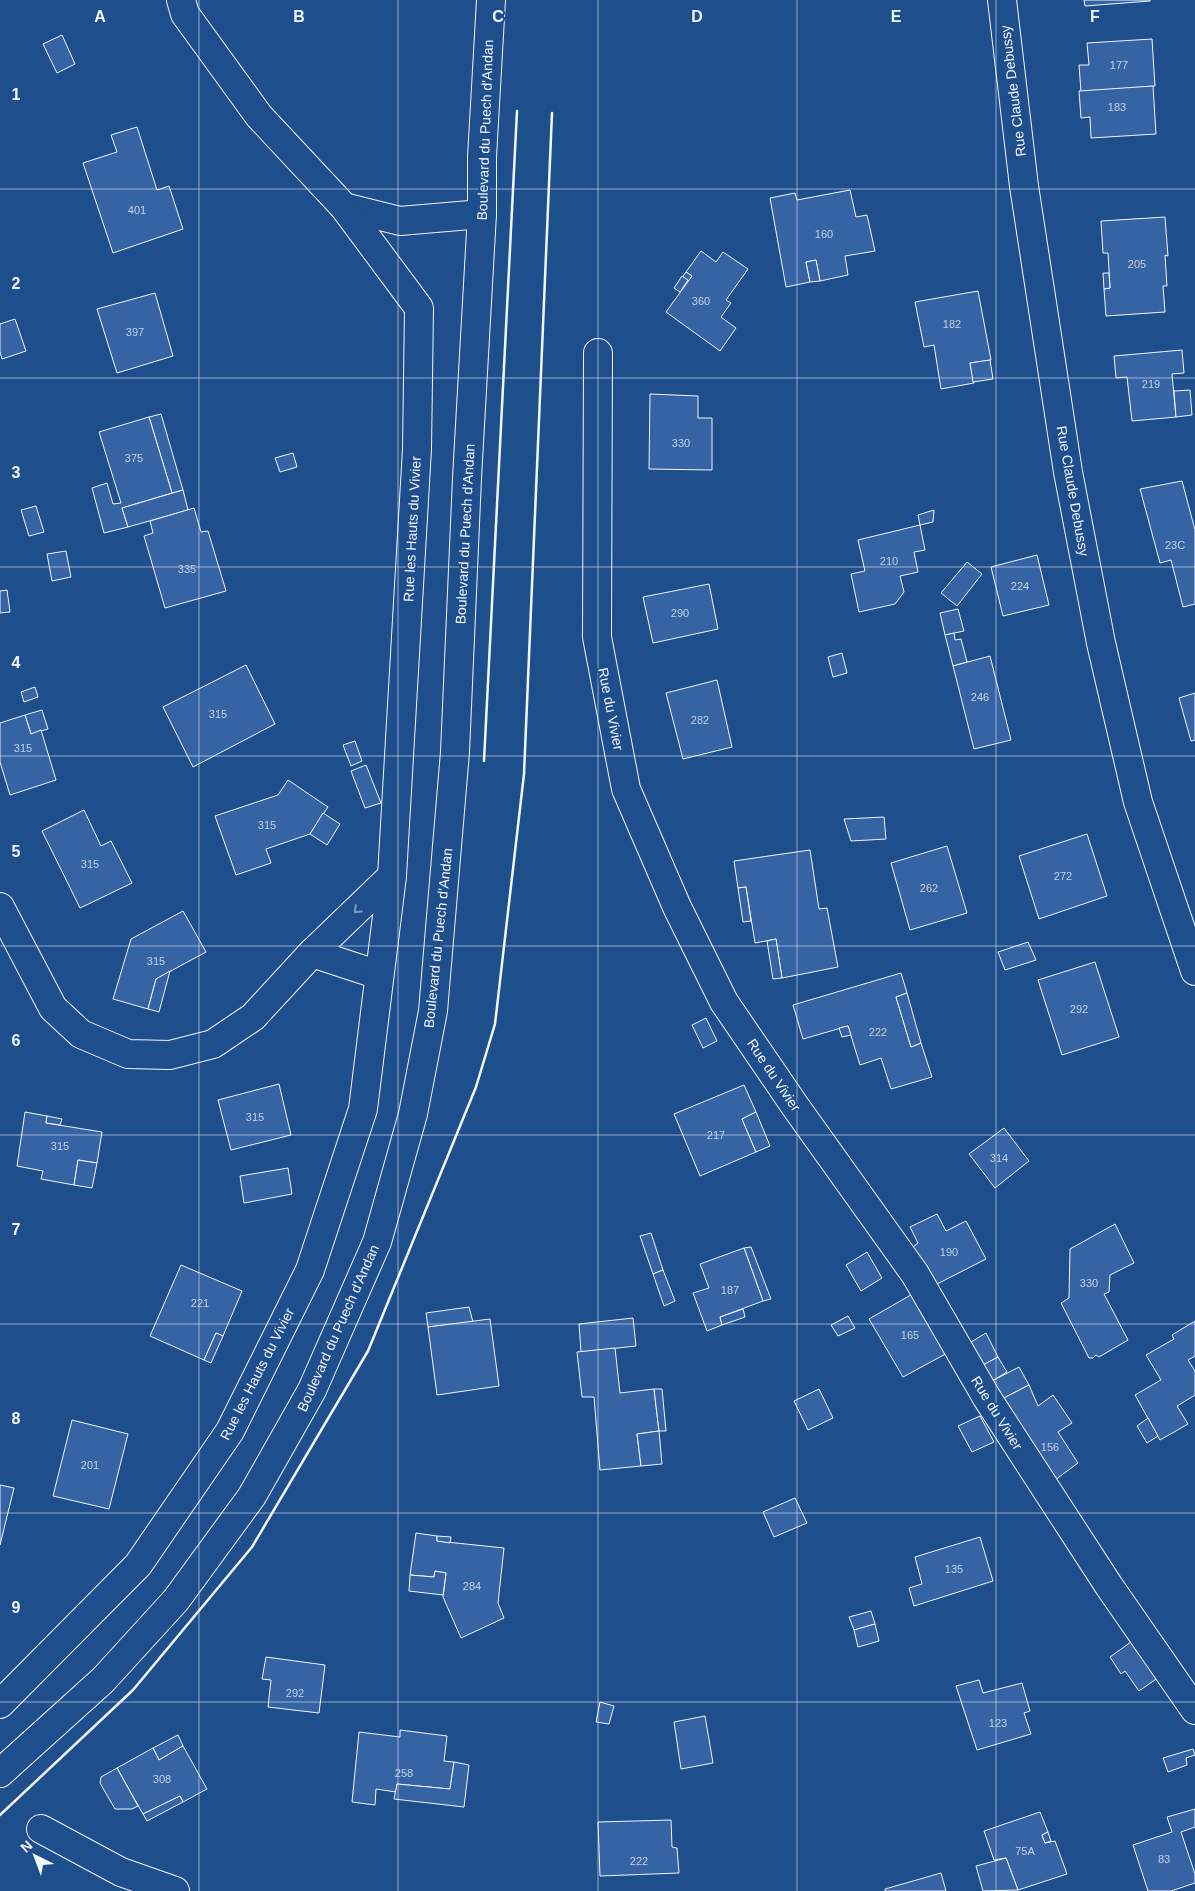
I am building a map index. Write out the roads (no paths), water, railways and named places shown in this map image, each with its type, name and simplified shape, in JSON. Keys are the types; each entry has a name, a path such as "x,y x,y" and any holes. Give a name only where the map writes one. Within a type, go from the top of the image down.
{"street":[{"name":"Rue les Hauts du Vivier","path":"0,1704 138,1565 230,1431 310,1270 363,1109 392,876 416,449 419,308 344,206 259,116 185,14 181,0"},
{"name":"Boulevard du Puech d'Andan","path":"0,1773 104,1680 176,1600 252,1496 312,1390 377,1242 413,1114 433,1011 455,752 491,0"},
{"name":"Rue Claude Debussy","path":"1002,0 1024,186 1066,462 1101,643 1138,802 1195,971"},
{"path":"344,206 400,221 482,214"},
{"name":"Rue du Vivier","path":"598,353 597,638 626,789 677,907 724,1002 795,1106 915,1274 987,1398 1110,1586 1195,1710"},
{"path":"0,907 53,1008 81,1034 128,1054 170,1054 213,1044 253,1016 312,953 392,876"},
{"path":"312,953 379,976"},
{"path":"41,1830 121,1872 174,1891"}]}
